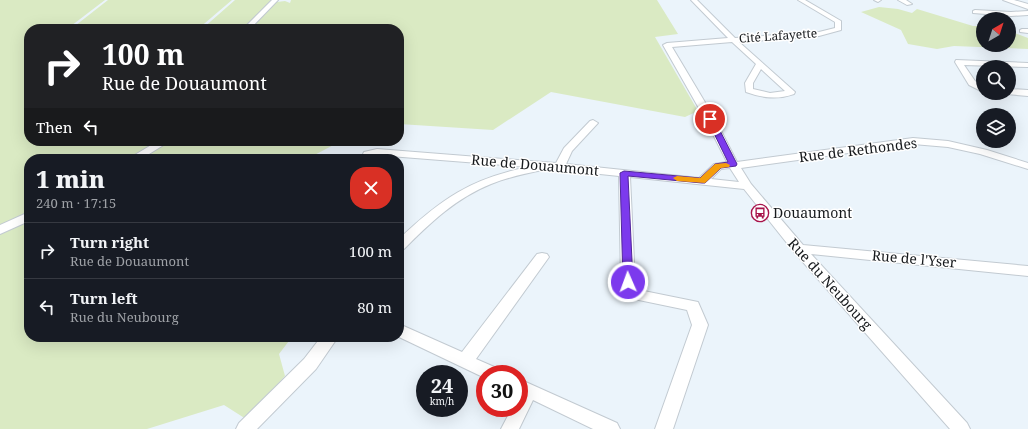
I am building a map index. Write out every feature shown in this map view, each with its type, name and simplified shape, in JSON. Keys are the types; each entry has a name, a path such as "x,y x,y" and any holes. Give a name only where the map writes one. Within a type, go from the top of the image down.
{"street":[{"path":"251,24 275,0"},
{"path":"694,0 732,39 792,92 781,97 764,96 749,90 749,82 760,64"},
{"name":"Cité Lafayette","path":"667,44 819,34 839,29 838,21 801,0"},
{"path":"901,0 909,4"},
{"path":"1007,0 1028,7"},
{"path":"975,12 1011,14 1028,13"},
{"name":"Rue du Neubourg","path":"667,44 710,119 733,164 747,186 799,249 961,429"},
{"path":"976,63 959,62 972,82 976,85"},
{"path":"1016,64 1028,65"},
{"path":"1016,92 1028,93"},
{"path":"404,241 436,211 459,195 479,185 507,174 542,167 559,166 568,150 593,123"},
{"name":"Rue de Rethondes","path":"733,164 750,164 913,141 948,144 983,152 1028,166"},
{"path":"142,154 156,146"},
{"name":"Rue de Douaumont","path":"368,154 377,152 403,154"},
{"name":"Rue de Douaumont","path":"404,154 559,166 747,186"},
{"path":"702,181 718,166 733,164"},
{"path":"624,173 628,282 634,294 693,306 700,325 664,429"},
{"path":"0,230 24,218"},
{"name":"Rue de l'Yser","path":"799,249 936,261 1027,271"},
{"path":"465,361 542,257"},
{"path":"404,332 476,366"},
{"path":"245,429 310,364 326,342"},
{"path":"528,391 611,429"},
{"path":"510,429 514,417"}],"green space":[{"path":"0,0 105,0 74,24 24,24 24,146 332,146 316,154 24,154 24,342 288,342 279,354 285,376 246,419 224,405 147,429 0,429"},
{"path":"108,0 232,0 204,24 77,24"},
{"path":"235,0 271,0 269,3 285,1 290,3 291,0 657,0 678,34 655,37 698,111 685,117 551,92 493,130 404,124 404,24 208,24"},
{"path":"879,7 898,9 912,13 917,9 976,26 976,47 954,46 937,49 908,44 901,30 861,12"},
{"path":"1016,34 1028,38 1028,49 1016,49"}],"slow traffic":[{"path":"677,178 702,181 718,166 726,165"}],"place":[{"name":"Douaumont","path":"760,213"}],"route":[{"path":"628,282 624,173 702,181 718,166 733,164 710,119"}]}
